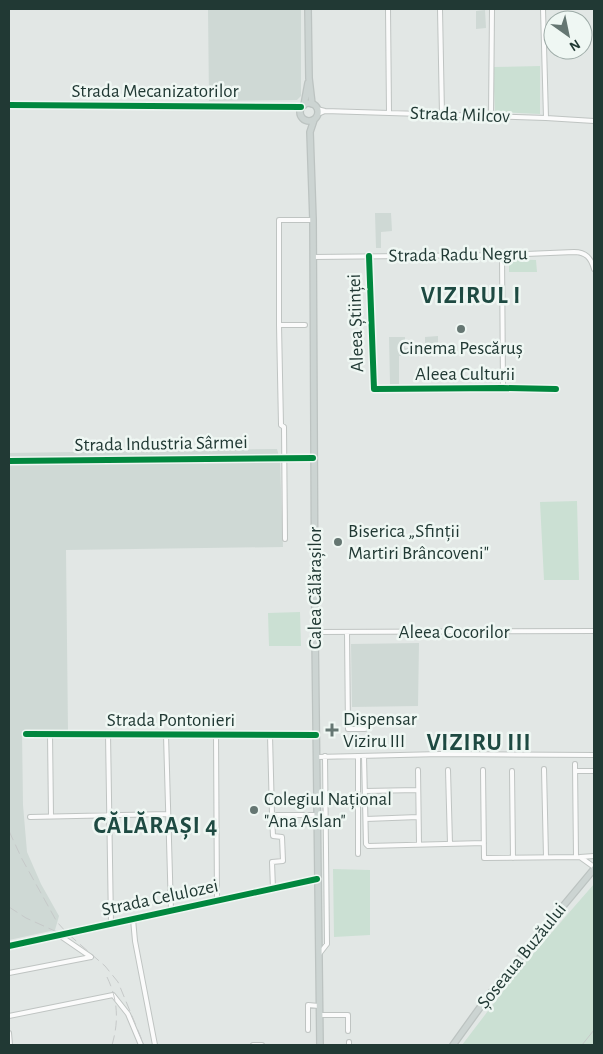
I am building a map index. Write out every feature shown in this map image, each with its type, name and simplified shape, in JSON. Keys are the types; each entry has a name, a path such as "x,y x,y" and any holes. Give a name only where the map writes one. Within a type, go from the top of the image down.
{"main road":[{"path":"308,9 309,78 312,104 316,114 309,122 304,120 299,114 309,78"},
{"path":"302,106 312,104"},
{"name":"Calea Călărașilor","path":"316,114 310,132 313,220 313,458 320,1045"},
{"name":"Calea Călărașilor","path":"304,120 310,132"},
{"name":"Șoseaua Buzăului","path":"452,1045 489,995 594,868"}],"street":[{"path":"388,9 389,113"},
{"path":"440,9 442,115"},
{"path":"491,116 492,9"},
{"path":"543,9 546,118"},
{"name":"Strada Mecanizatorilor","path":"9,105 302,106"},
{"name":"Strada Milcov","path":"316,114 325,111 594,121"},
{"path":"285,539 284,427 281,425 279,325 279,220 313,220"},
{"name":"Strada Radu Negru","path":"313,257 502,255 580,252 591,260 594,269"},
{"path":"502,255 503,388"},
{"name":"Aleea Științei","path":"369,256 374,389"},
{"path":"279,325 305,325"},
{"name":"Aleea Culturii","path":"374,389 556,389"},
{"name":"Strada Industria Sârmei","path":"9,461 313,458"},
{"name":"Aleea Cocorilor","path":"315,632 594,631"},
{"path":"347,633 348,728 365,729"},
{"name":"Strada Pontonieri","path":"26,734 316,735"},
{"path":"50,734 51,816"},
{"path":"108,734 111,924"},
{"path":"166,735 171,911"},
{"path":"216,735 217,901"},
{"path":"270,735 273,836 282,837 283,861 272,862 273,889"},
{"path":"316,756 594,755"},
{"path":"318,955 327,944 325,756"},
{"path":"358,756 358,854"},
{"path":"364,756 368,846 484,843"},
{"path":"575,764 578,857"},
{"path":"544,768 546,857"},
{"path":"418,770 419,844"},
{"path":"448,770 450,844"},
{"path":"483,770 484,858 578,857 594,855"},
{"path":"512,770 513,858"},
{"path":"575,771 594,771"},
{"path":"365,791 418,790"},
{"path":"30,817 168,814"},
{"path":"272,815 317,815"},
{"path":"366,819 418,817"},
{"path":"578,857 594,868"},
{"name":"Strada Celulozei","path":"9,946 317,879"},
{"path":"133,919 135,941 155,1045"},
{"path":"9,973 91,957 59,935"},
{"path":"9,1016 113,995 128,1014 141,1045"},
{"path":"308,1030 308,1006 319,1006"},
{"path":"319,1015 348,1015 348,1031"},
{"path":"9,1033 10,1045"},
{"path":"253,1045 261,1045"}],"shaded area":[{"path":"208,9 301,9 301,96 297,100 209,101"},
{"path":"485,10 486,28 476,29 476,11"},
{"path":"375,213 391,213 392,231 381,232 381,248 376,248"},
{"path":"438,336 438,355 399,356 399,384 390,384 389,337 405,337 405,348 425,348 425,337"},
{"path":"277,449 280,460 283,547 66,550 68,732 22,731 23,805 27,852 41,884 59,916 55,930 9,940 9,453"},
{"path":"419,643 418,706 352,707 351,644"}],"green space":[{"path":"540,66 540,114 495,112 493,67"},
{"path":"509,259 536,260 537,272 509,272"},
{"path":"577,501 579,580 544,580 540,502"},
{"path":"300,612 301,646 269,646 268,613"},
{"path":"333,869 370,870 370,935 334,937"},
{"path":"594,884 594,1045 462,1045 520,969"}],"tram line":[{"path":"582,1045 594,1030"}],"railway":[{"path":"9,831 22,859 57,922 105,966 118,982 144,1045"},
{"path":"9,907 26,918 66,936"},
{"path":"107,977 111,986 116,1011 116,1027 112,1045"}],"cycle path":[{"path":"9,105 301,107"},
{"path":"369,256 374,389 556,389"},
{"path":"9,461 313,458"},
{"path":"26,734 316,735"},
{"path":"9,946 317,879"}],"place":[{"name":"Cinema Pescăruș","path":"461,329"},
{"name":"Biserica „Sfinții Martiri Brâncoveni\"","path":"338,542"},
{"name":"Dispensar Viziru III","path":"332,730"},
{"name":"Colegiul Național \"Ana Aslan\"","path":"254,810"}],"district":[{"name":"VIZIRUL I","path":"471,296"},
{"name":"VIZIRU III","path":"479,743"},
{"name":"CĂLĂRAȘI 4","path":"156,826"}]}
